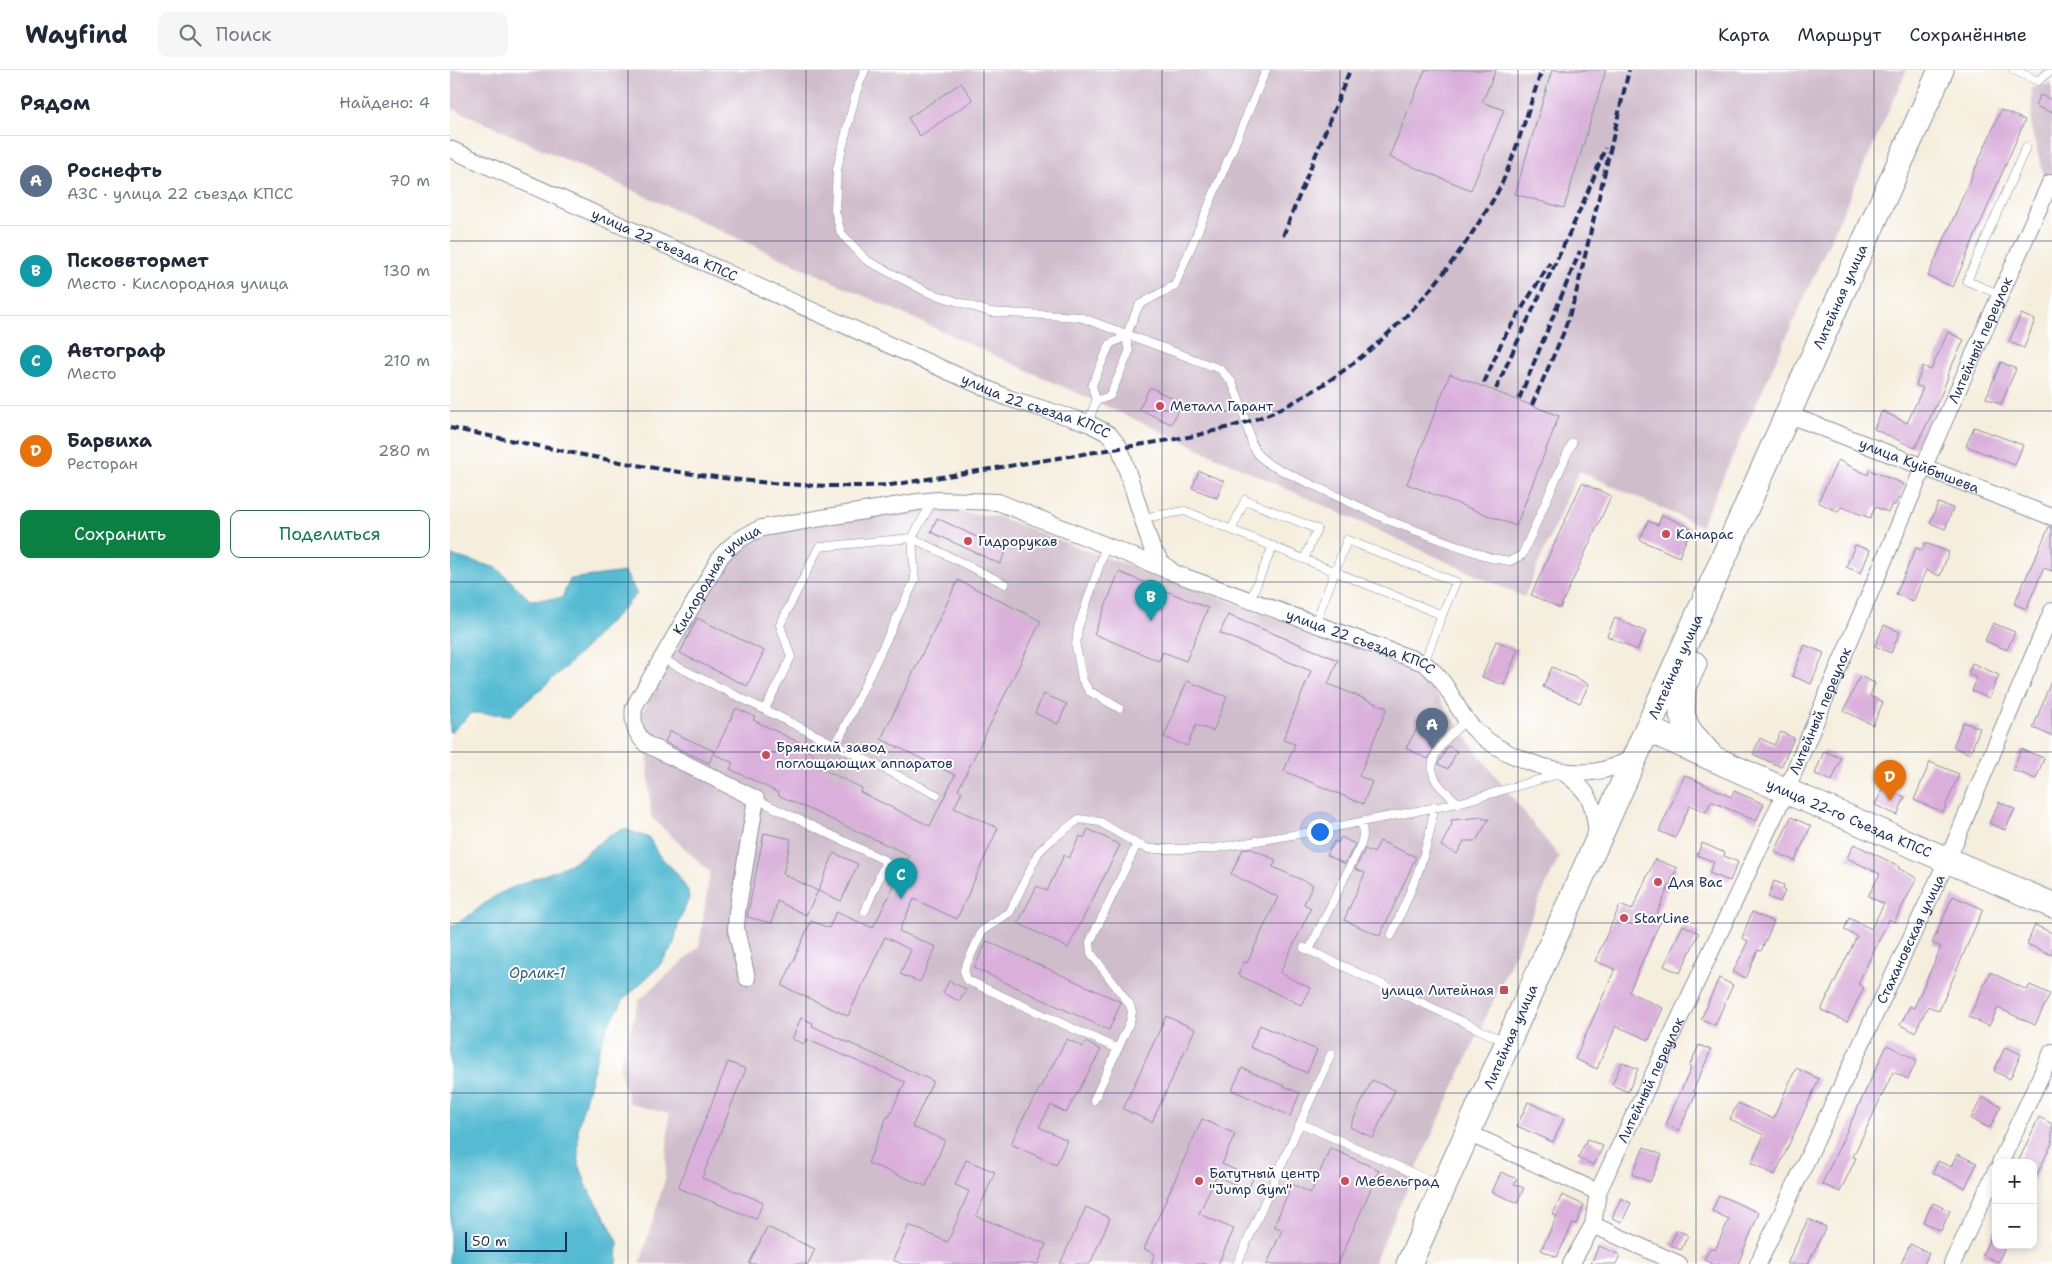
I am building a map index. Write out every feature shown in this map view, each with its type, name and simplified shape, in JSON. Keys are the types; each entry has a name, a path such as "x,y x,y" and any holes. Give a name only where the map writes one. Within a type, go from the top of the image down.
{"main road":[{"name":"Литейная улица","path":"1409,1264 1941,70"},
{"path":"1689,636 1694,649 1695,662 1683,687 1682,715 1688,730 1706,748 1712,758"},
{"name":"улица 22-го Съезда КПСС","path":"1647,729 1786,792 1948,859 2052,905"}],"street":[{"name":"улица 22 съезда КПСС","path":"450,149 1008,398 1088,423 1109,434 1120,448 1150,544 1156,556 1174,573 1424,663 1445,683 1467,720 1479,734 1496,748 1564,772 1590,772 1610,769 1634,758"},
{"name":"Литейный переулок","path":"1571,1264 1593,1225 1598,1192 1786,792 1924,466 2050,183"},
{"name":"улица Куйбышева","path":"1787,414 2052,517"},
{"name":"Кислородная улица","path":"756,798 646,744 634,729 632,719 634,708 721,556 733,543 744,535 762,528 933,500 998,502 1174,573"},
{"name":"Стахановская улица","path":"1758,1264 1948,859 2052,611"},
{"path":"1564,772 1578,782 1592,803 1596,818 1597,840"},
{"path":"747,978 736,929 736,912 756,798"},
{"path":"2002,1159 2052,1052"},
{"path":"1468,1133 1598,1192"},
{"path":"1952,1264 1992,1180"},
{"path":"1593,1225 1679,1264"}],"lane":[{"path":"865,70 857,89 837,169 835,210 841,232 866,260 927,292 990,312 1080,317 1220,370 1232,382 1258,455 1270,465 1390,521 1491,558 1510,561 1522,555 1572,443"},
{"path":"1096,401 1110,396 1129,352 1126,336 1138,305 1175,285 1266,70"},
{"path":"2014,70 2038,81 2051,70"},
{"path":"2001,295 1968,281 2026,147"},
{"path":"1088,423 1096,401 1092,385 1110,344 1126,336"},
{"path":"836,745 916,580 912,538 933,500"},
{"path":"1232,529 1245,500 1317,529 1304,559"},
{"path":"1142,518 1185,511 1442,615"},
{"path":"765,709 791,657 780,625 819,548 912,538 1005,584"},
{"path":"1315,624 1347,540 1456,582 1424,663"},
{"path":"1106,546 1078,628 1076,646 1082,679 1089,692 1119,708"},
{"path":"1250,600 1273,546"},
{"path":"662,659 937,795"},
{"path":"1458,803 1439,786 1433,772 1434,760 1444,739 1467,720"},
{"path":"1118,1049 967,980 964,970 982,931 1010,912 1038,853 1050,840 1079,819 1100,822 1137,844 1149,848 1163,850 1210,849 1458,803 1564,772"},
{"path":"756,798 886,861 865,911"},
{"path":"1391,936 1419,871 1432,824 1434,808"},
{"path":"1362,822 1363,836 1361,844 1306,949 1508,1042"},
{"path":"1094,1100 1130,1022 1132,1012 1130,1005 1091,953 1090,942 1137,844"},
{"path":"1237,1264 1331,1054"},
{"path":"1300,1123 1444,1187"}],"shaded area":[{"path":"450,70 1907,70 1701,526 1579,471 1524,597 450,107"},
{"path":"2052,83 2052,179 2044,176 2031,128 2032,88"},
{"path":"920,507 999,517 1352,645 1423,676 1480,756 1559,857 1373,1264 640,1264 665,1179 669,1114 629,1103 619,1066 639,1000 699,947 710,872 651,817 646,731 641,714 725,561 760,534"}],"water":[{"path":"450,555 497,568 530,600 562,598 570,579 625,572 637,594 568,665 511,715 472,713 450,733"},
{"name":"Орлик-1","path":"625,829 649,838 658,854 676,872 688,891 689,898 679,921 673,947 658,967 624,999 607,1027 578,1127 578,1161 587,1187 618,1242 617,1264 450,1264 450,926 499,894 568,865 583,856 606,837"}],"building":[{"path":"1425,70 1496,70 1482,102 1504,110 1471,190 1389,157"},
{"path":"1552,70 1606,70 1564,208 1515,194"},
{"path":"961,83 973,100 920,136 908,118"},
{"path":"2040,95 2052,100 2052,113 2036,106"},
{"path":"2001,110 2025,120 1953,287 1928,276"},
{"path":"2021,314 2035,320 2024,348 2009,342"},
{"path":"1948,332 1964,340 1947,376 1941,395 1915,448 1874,429 1882,411 1907,423 1923,388 1916,385 1923,366 1931,370"},
{"path":"2001,362 2016,369 2001,404 1986,398"},
{"path":"1450,374 1559,416 1516,526 1407,484"},
{"name":"Металл Гарант","path":"1150,387 1182,403 1171,424 1139,409"},
{"path":"1974,427 2023,445 2015,465 1966,446"},
{"path":"1838,460 1868,475 1869,470 1904,484 1895,505 1892,504 1888,512 1875,507 1870,518 1841,507 1838,512 1818,502"},
{"path":"1199,471 1224,481 1217,498 1192,488"},
{"path":"1582,483 1611,496 1560,608 1531,595"},
{"path":"1938,503 1953,508 1945,529 1930,523"},
{"name":"Канарас","path":"1662,515 1691,528 1679,557 1640,540 1648,521 1658,525"},
{"name":"Гидрорукав","path":"937,518 1006,551 1000,564 931,532"},
{"path":"2049,527 2052,527 2052,571 2044,568 2026,609 2014,604"},
{"path":"1925,543 1949,552 1940,576 1926,570 1913,602 1896,594 1916,548 1922,550"},
{"path":"1855,545 1870,550 1861,573 1846,567"},
{"path":"1119,572 1208,608 1186,661 1163,652 1159,661 1094,634"},
{"path":"958,580 1041,621 958,790 962,792 954,808 998,828 957,919 914,899 899,931 936,947 920,982 900,974 911,950 885,937 848,1016 782,986 811,921 829,928 836,912 873,928 909,855 778,795 779,793 730,769 733,763 714,754 736,708 755,717 753,720 802,744 800,747 822,758 818,767 862,788 860,792 930,826 955,775 881,739"},
{"path":"1228,615 1338,660 1328,684 1387,708 1359,776 1372,782 1363,804 1284,771 1295,744 1283,740 1311,671 1220,633"},
{"path":"697,618 764,651 747,686 680,653"},
{"path":"1615,618 1646,632 1637,650 1607,636"},
{"path":"1993,623 2015,632 2007,650 1985,641"},
{"path":"1884,625 1900,632 1891,653 1875,646"},
{"path":"1496,641 1518,649 1504,685 1482,677"},
{"path":"1805,645 1824,653 1811,684 1792,676"},
{"path":"1972,663 1999,675 1989,698 1972,691 1977,678 1968,674"},
{"path":"1552,667 1589,684 1580,703 1543,687"},
{"path":"1860,676 1875,683 1870,696 1883,702 1873,725 1844,711"},
{"path":"1187,681 1227,697 1213,731 1196,725 1187,746 1164,737"},
{"path":"2052,682 2052,736 2033,728"},
{"path":"1044,694 1067,704 1058,724 1035,713"},
{"path":"1963,722 1980,728 1970,754 1953,747"},
{"path":"1416,730 1438,741 1428,759 1406,748"},
{"path":"670,731 714,751 709,763 665,742"},
{"path":"1781,732 1794,738 1781,767 1753,754 1760,738 1774,745"},
{"path":"1448,746 1457,751 1448,769 1438,764"},
{"path":"2021,749 2044,758 2036,779 2013,770"},
{"path":"1824,751 1841,758 1832,781 1815,774"},
{"path":"1930,762 1959,774 1943,812 1914,800"},
{"path":"1685,775 1731,797 1734,791 1764,804 1756,821 1711,801 1706,812 1690,805 1675,838 1659,831"},
{"path":"1883,788 1905,797 1897,815 1875,805"},
{"path":"1999,802 2015,809 2005,830 1989,823"},
{"path":"1482,817 1483,819 1489,819 1476,841 1464,841 1457,854 1441,846 1452,824 1451,820"},
{"path":"1791,817 1811,826 1795,861 1775,852"},
{"path":"1088,829 1120,845 1068,948 1018,923 1037,886 1047,891 1064,855 1069,858 1080,836 1084,838"},
{"path":"764,833 791,839 783,874 818,891 806,915 777,901 772,923 747,917"},
{"path":"1341,837 1355,844 1345,864 1327,855 1334,841 1338,843"},
{"path":"1380,841 1416,857 1380,936 1344,920 1365,873 1355,869 1365,849 1374,853"},
{"path":"1702,843 1725,853 1724,856 1738,862 1730,881 1709,873 1714,862 1697,855"},
{"path":"1854,844 1899,866 1898,868 1917,878 1894,922 1889,919 1858,984 1864,987 1847,1022 1821,1010 1857,936 1844,930 1849,918 1871,929 1884,904 1868,896 1880,874 1847,858"},
{"path":"1250,848 1276,860 1273,867 1313,885 1304,904 1311,908 1280,973 1310,988 1301,1005 1238,975 1244,962 1247,963 1278,897 1231,874 1243,849"},
{"path":"834,853 858,864 841,901 818,891"},
{"path":"1655,859 1677,868 1654,920 1660,922 1629,992 1663,1008 1649,1040 1616,1026 1597,1069 1575,1059 1615,969 1595,961 1620,905 1632,910"},
{"path":"1774,881 1784,885 1783,890 1785,891 1780,902 1768,897"},
{"path":"1953,896 1983,909 1939,1011 1928,1006 1915,1032 1900,1025 1910,1006 1914,1008 1941,947 1932,943"},
{"path":"1752,912 1774,922 1761,951 1758,950 1746,978 1733,972 1748,941 1742,938"},
{"path":"1683,925 1699,933 1680,973 1664,966"},
{"path":"2035,925 2052,933 2052,955 2027,944"},
{"path":"987,941 1121,1002 1109,1030 974,968"},
{"path":"1990,972 2027,990 2030,985 2050,994 2035,1025 1998,1008 1989,1026 1969,1017"},
{"path":"1719,978 1733,985 1715,1025 1701,1019"},
{"path":"949,981 966,989 959,1001 943,993"},
{"path":"1166,1016 1195,1029 1152,1122 1123,1109"},
{"path":"801,1018 813,1023 812,1026 933,1081 912,1127 945,1140 926,1186 868,1163 887,1117 889,1117 905,1082 806,1039 804,1044 792,1039"},
{"path":"1260,1025 1317,1050 1307,1073 1250,1047"},
{"path":"1067,1039 1083,1047 1086,1042 1101,1050 1066,1113 1051,1105 1039,1127 1067,1140 1056,1165 1011,1144 1022,1120"},
{"path":"1699,1045 1711,1050 1693,1091 1696,1093 1679,1131 1666,1124"},
{"path":"1887,1045 1917,1060 1908,1079 1893,1072 1853,1157 1856,1158 1840,1192 1822,1184"},
{"path":"2005,1047 2021,1054 2010,1079 1994,1071"},
{"path":"728,1062 746,1069 702,1178 763,1202 756,1219 678,1188"},
{"path":"1622,1062 1638,1069 1628,1092 1612,1085"},
{"path":"1242,1068 1300,1093 1290,1116 1232,1090"},
{"path":"1796,1068 1819,1079 1775,1175 1751,1163 1764,1135 1730,1119 1738,1103 1773,1119"},
{"path":"1372,1080 1395,1090 1373,1138 1350,1127"},
{"path":"1982,1097 2001,1106 1990,1128 1971,1119"},
{"path":"1528,1102 1564,1118 1553,1142 1517,1126"},
{"path":"2039,1117 2052,1124 2052,1143 2037,1175 2037,1159 2019,1159"},
{"path":"1202,1119 1235,1134 1222,1164 1253,1178 1248,1190 1216,1176 1199,1214 1234,1229 1218,1264 1151,1264 1155,1254 1144,1249"},
{"path":"1587,1139 1603,1146 1594,1165 1578,1158"},
{"path":"1644,1147 1662,1155 1650,1182 1632,1174"},
{"path":"1330,1148 1379,1170 1338,1264 1267,1264 1282,1230 1274,1226 1292,1184 1311,1193"},
{"path":"1957,1154 1977,1163 1965,1188 1933,1173 1938,1161 1951,1167"},
{"path":"966,1160 995,1172 976,1216 1046,1244 1038,1264 902,1264 893,1260 909,1225 948,1242 969,1191 955,1185"},
{"path":"1501,1172 1517,1179 1514,1184 1524,1188 1517,1203 1492,1192"},
{"path":"1562,1195 1584,1205 1576,1224 1573,1223 1557,1257 1541,1250 1557,1216 1553,1214"},
{"path":"1719,1195 1759,1213 1738,1264 1713,1264 1704,1260 1710,1248 1715,1250 1729,1219 1712,1211"},
{"path":"1621,1198 1631,1203 1622,1222 1612,1218"},
{"path":"1933,1203 1950,1211 1941,1231 1923,1222"},
{"path":"1086,1207 1110,1218 1090,1264 1060,1264"},
{"path":"1808,1219 1826,1227 1808,1264 1787,1264"},
{"path":"767,1227 815,1249 808,1264 749,1264"},
{"path":"1677,1230 1688,1235 1681,1250 1670,1245"},
{"path":"1992,1234 1992,1249 2004,1249 1998,1262 1982,1255"},
{"path":"1910,1244 1929,1253 1924,1264 1901,1264"},
{"path":"1599,1246 1620,1255 1616,1264 1591,1264"}],"railway":[{"path":"1283,236 1350,70"},
{"path":"450,428 614,461 669,470 779,484 835,486 891,485 1194,436 1251,421 1284,407 1342,372 1393,329 1439,279 1478,224 1500,187 1514,154 1542,70"},
{"path":"1532,405 1563,334 1575,298 1629,70"},
{"path":"1496,389 1567,239 1605,148"},
{"path":"1519,399 1580,251"},
{"path":"1484,383 1503,339 1550,263"}],"place":[{"name":"Металл Гарант","path":"1160,406"},
{"name":"Канарас","path":"1666,534"},
{"name":"Гидрорукав","path":"968,541"},
{"name":"Псковвтормет","path":"1151,621"},
{"name":"Роснефть","path":"1432,749"},
{"name":"Брянский завод поглощающих аппаратов","path":"766,755"},
{"name":"Барвиха","path":"1890,801"},
{"name":"Для Вас","path":"1658,882"},
{"name":"Автограф","path":"901,899"},
{"name":"StarLine","path":"1624,918"},
{"name":"улица Литейная","path":"1504,990"},
{"name":"Батутный центр \"Jump Gym\"","path":"1199,1181"},
{"name":"Мебельград","path":"1345,1181"}]}
